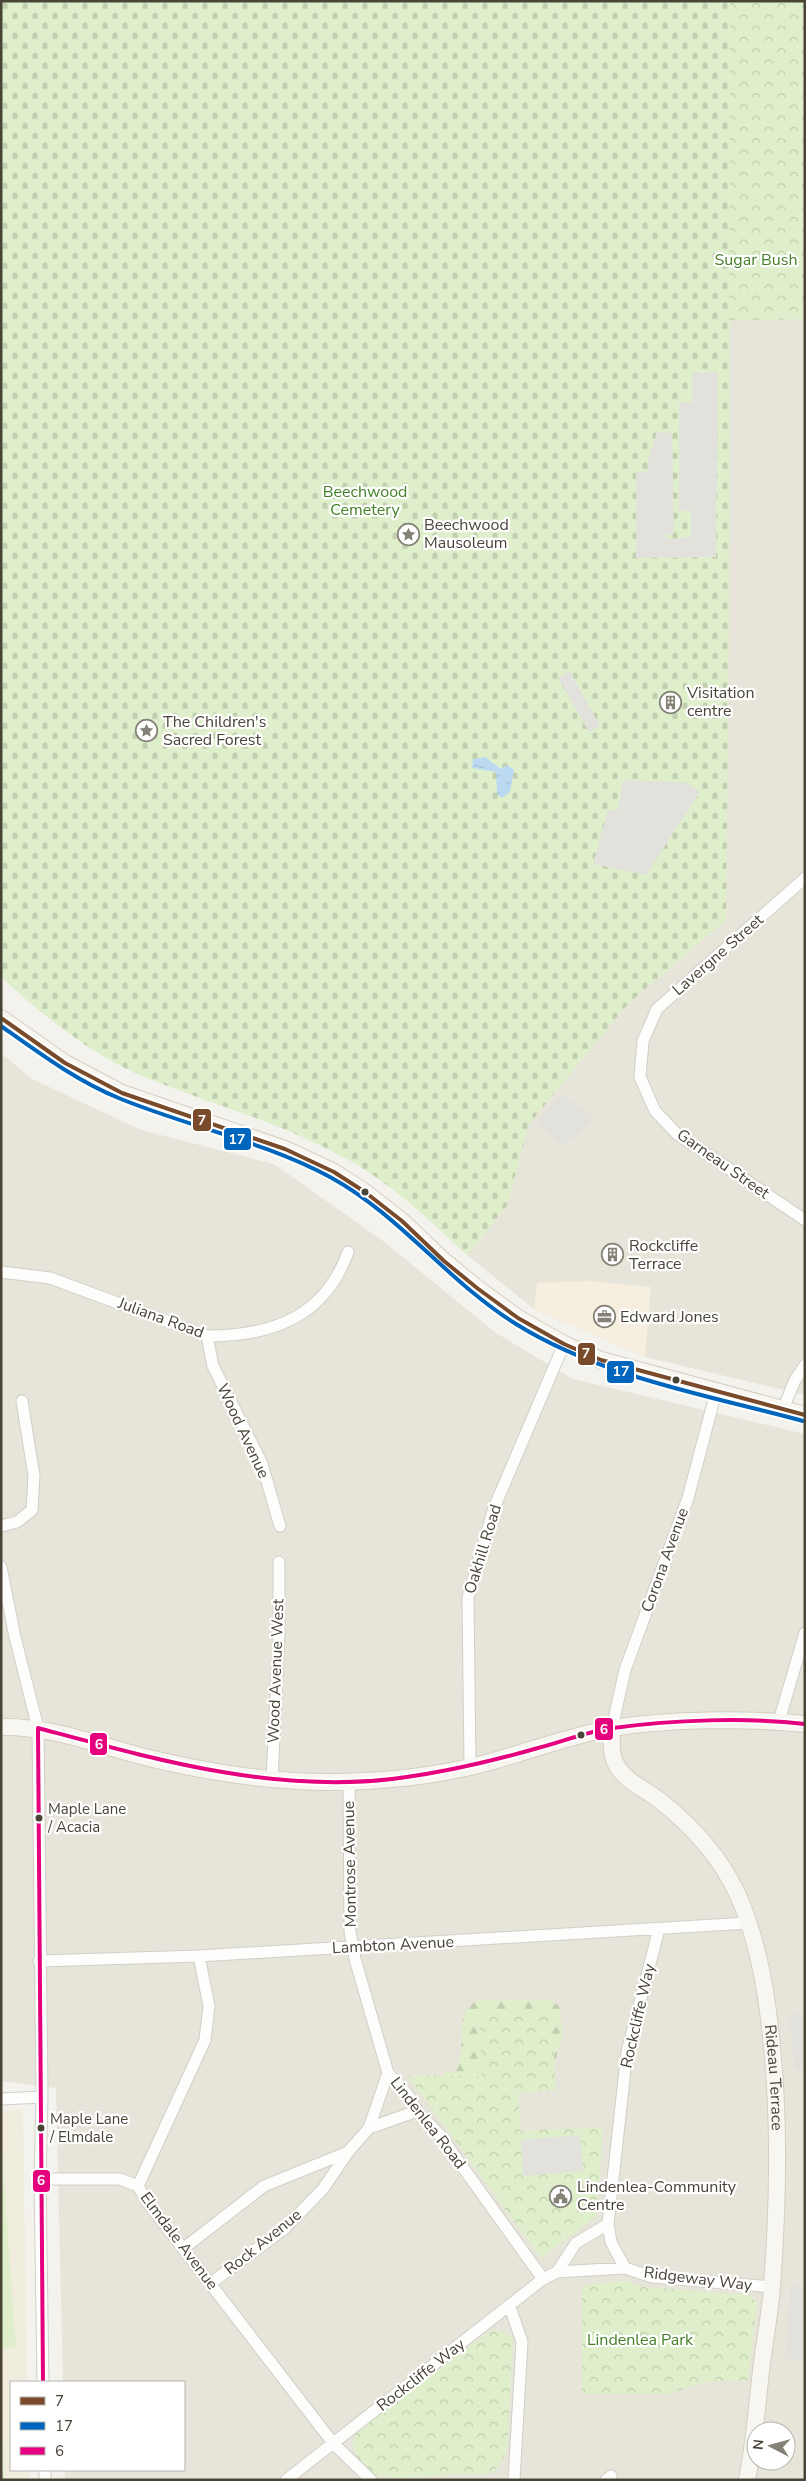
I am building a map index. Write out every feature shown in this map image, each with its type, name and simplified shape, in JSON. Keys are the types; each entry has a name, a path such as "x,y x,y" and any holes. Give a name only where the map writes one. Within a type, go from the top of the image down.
{"street":[{"name":"Lavergne Street","path":"643,1041 657,1009 805,878"},
{"path":"1,1018 65,1063 122,1093 285,1149 334,1172 368,1194 402,1221 444,1261 477,1288 518,1318 564,1344 601,1360 805,1415"},
{"name":"Garneau Street","path":"643,1041 640,1077 655,1111 678,1134 805,1220"},
{"name":"Juliana Road","path":"1,1272 50,1278 207,1336 252,1333 289,1322 323,1298 344,1263 348,1252"},
{"name":"Wood Avenue","path":"207,1336 213,1366 262,1464 280,1526"},
{"name":"Oakhill Road","path":"470,1767 468,1597 494,1508 564,1344"},
{"path":"783,1409 795,1380 805,1365"},
{"name":"Corona Avenue","path":"612,1728 625,1670 688,1498 716,1392"},
{"path":"1,1526 17,1522 32,1510 34,1476 22,1401"},
{"name":"Wood Avenue West","path":"272,1780 279,1634 279,1562"},
{"path":"1,1567 15,1637 38,1728 39,1961 42,2097 40,2179 44,2381"},
{"path":"779,1722 805,1633"},
{"path":"1,1727 38,1728 173,1763 272,1780 349,1782 400,1778 470,1767 612,1728 694,1722 779,1722 805,1724"},
{"name":"Rideau Terrace","path":"612,1728 612,1750 616,1766 630,1780 675,1814 709,1850 733,1886 748,1923 763,1979 775,2076 779,2181 772,2288 747,2480"},
{"name":"Montrose Avenue","path":"349,1782 350,1932 354,1947"},
{"name":"Lambton Avenue","path":"39,1961 199,1956 748,1923"},
{"name":"Rockcliffe Way","path":"286,2480 510,2307 543,2279 557,2272 625,2268 610,2242 608,2224 627,2052 659,1929"},
{"name":"Lindenlea Road","path":"354,1947 355,1959 388,2072 408,2095 417,2112 439,2134 543,2279"},
{"name":"Elmdale Avenue","path":"199,1956 209,2006 205,2040 138,2186 148,2203 334,2443 371,2480"},
{"name":"Rock Avenue","path":"211,2283 284,2228 324,2189 348,2152 369,2128 388,2072"},
{"path":"1,2099 42,2097"},
{"path":"369,2128 417,2112"},
{"name":"Rock Avenue","path":"184,2248 264,2186 348,2152"},
{"path":"40,2179 120,2179 138,2186"},
{"path":"557,2272 576,2243 608,2224"},
{"name":"Ridgeway Way","path":"625,2268 652,2276 772,2288"},
{"path":"510,2307 522,2342 514,2480"}],"shaded area":[{"path":"805,319 805,1395 645,1357 534,1309 467,1255 507,1206 528,1124 628,1004 726,920 729,321"},
{"path":"693,372 718,373 716,557 636,558 636,472 648,472 648,461 657,432 672,433 674,534 664,535 668,539 691,537 691,511 679,511 679,402 692,402"},
{"path":"570,671 600,726 589,732 558,678"},
{"path":"623,780 687,783 700,792 646,875 593,864 608,810 618,810"},
{"path":"1,1053 32,1079 141,1130 274,1164 383,1241 496,1333 573,1379 805,1434 805,2480 65,2480 65,2471 185,2471 185,2381 63,2381 56,2088 1,2081"},
{"path":"562,1094 595,1118 563,1146 536,1123"},
{"path":"589,1281 651,1287 645,1357 534,1309 537,1283"},
{"path":"805,2013 805,2069 795,2070 789,2015"},
{"path":"23,2109 27,2381 10,2381 10,2471 29,2471 29,2480 1,2480 1,2111"},
{"path":"580,2135 583,2171 523,2176 521,2140"},
{"path":"791,2285 805,2287 805,2360 785,2361"}],"green space":[{"name":"Beechwood Cemetery","path":"1,1 730,1 729,630 726,920 628,1004 529,1124 507,1206 467,1255 404,1198 362,1168 284,1129 174,1089 108,1059 51,1020 1,977"},
{"name":"Sugar Bush","path":"730,1 805,1 805,319 729,321"},
{"path":"479,2000 550,2000 559,2006 563,2034 552,2071 442,2081 445,2072 455,2072 461,2053 465,2013 470,2006"},
{"path":"551,2009 556,2090 518,2093 521,2131 603,2127 597,2216 541,2258 408,2076 482,2076 479,2012"},
{"path":"1,2139 16,2347 1,2348"},
{"name":"Lindenlea Park","path":"626,2281 643,2287 749,2295 757,2304 748,2380 706,2382 668,2394 582,2394 582,2285"},
{"path":"493,2329 513,2337 507,2452 494,2473 396,2478 379,2475 368,2470 359,2460 352,2445 357,2431"},
{"path":"1,2430 5,2480 1,2480"}],"water":[{"path":"485,757 501,769 507,765 514,770 510,792 502,798 497,794 496,772 472,768 473,759"}],"transit line":[{"name":"7","path":"1,1018 65,1063 122,1093 285,1149 334,1172 365,1192 402,1221 444,1261 477,1288 518,1318 564,1344 601,1360 805,1415"},
{"name":"17","path":"1,1026 59,1066 105,1092 147,1109 254,1144 330,1177 379,1210 491,1307 516,1324 549,1342 583,1358 655,1383 803,1421"},
{"name":"6","path":"43,2381 38,1728 125,1751 213,1770 257,1777 347,1782 411,1777 447,1770 502,1758 604,1729 709,1720 805,1724"}],"place":[{"name":"Beechwood Mausoleum","path":"408,534"},
{"name":"Visitation centre","path":"671,702"},
{"name":"The Children's Sacred Forest","path":"147,731"},
{"name":"Rockcliffe Terrace","path":"613,1255"},
{"name":"Edward Jones","path":"604,1317"},
{"name":"Maple Lane / Acacia","path":"39,1818"},
{"name":"Maple Lane / Elmdale","path":"41,2128"},
{"name":"Lindenlea-Community Centre","path":"561,2196"}]}
